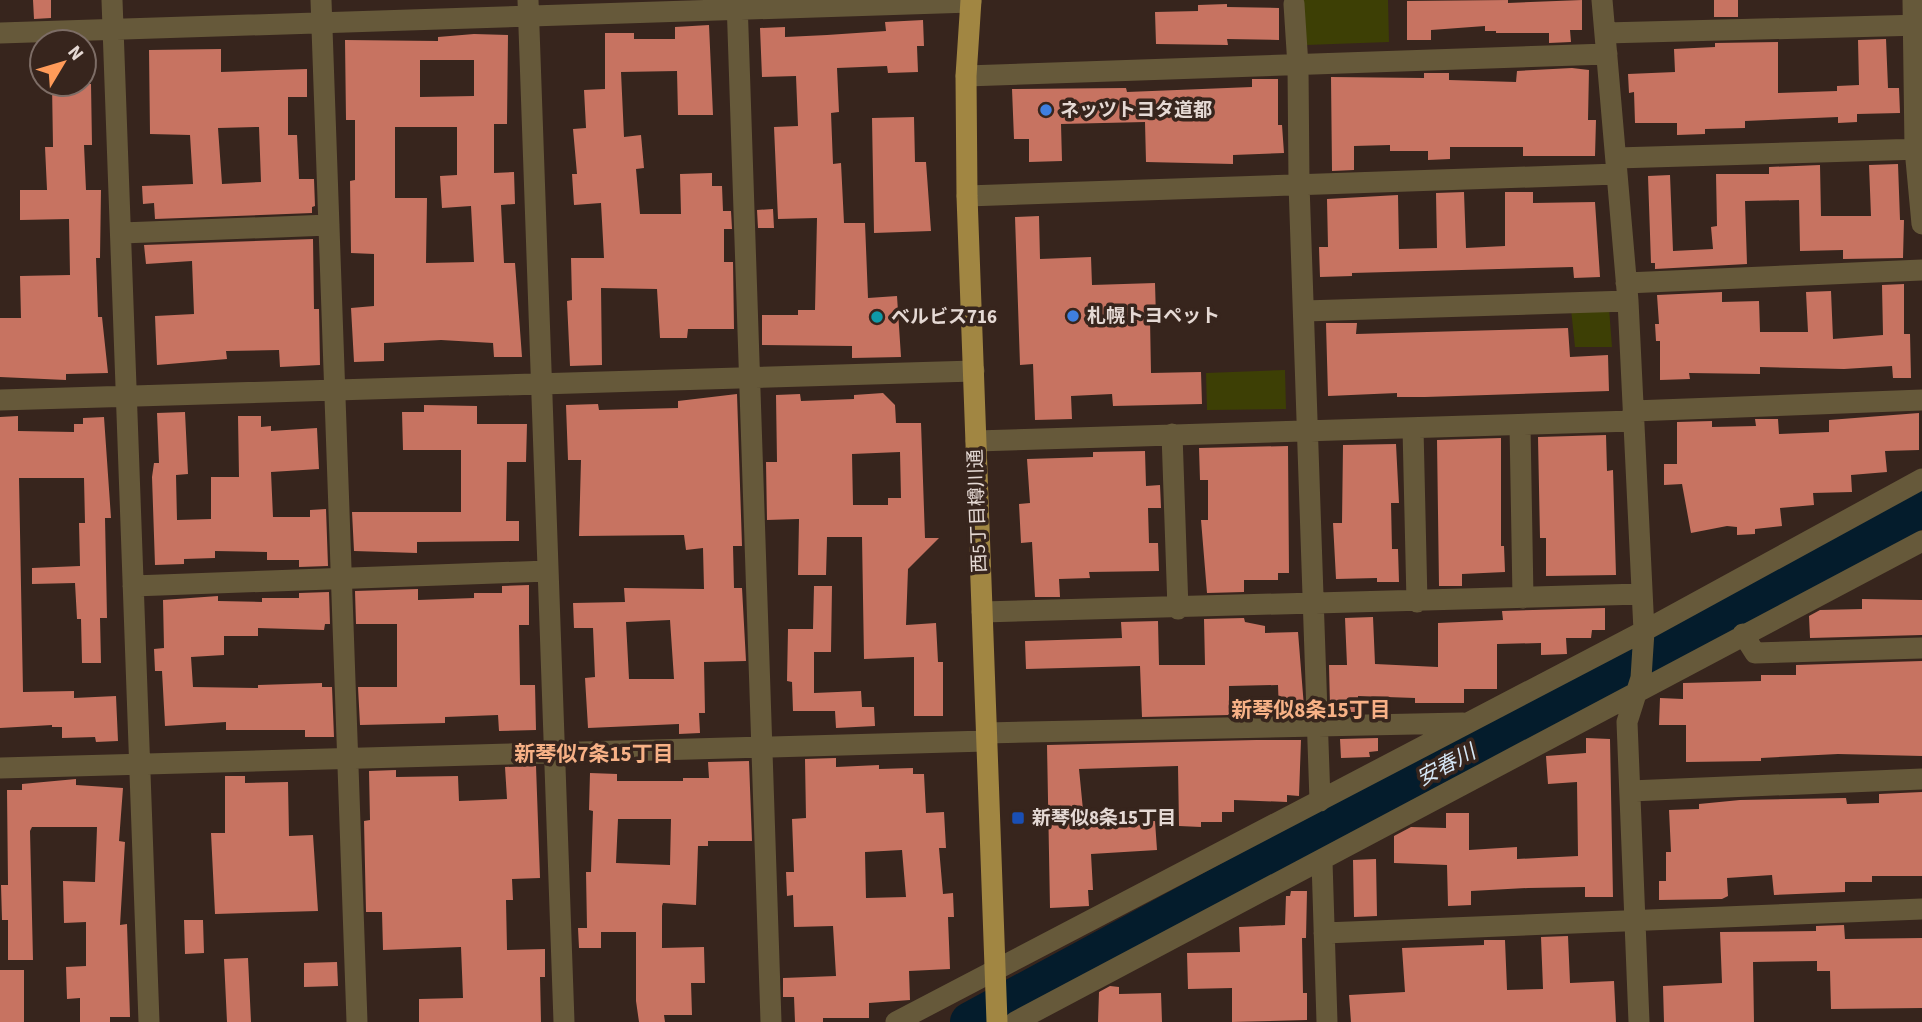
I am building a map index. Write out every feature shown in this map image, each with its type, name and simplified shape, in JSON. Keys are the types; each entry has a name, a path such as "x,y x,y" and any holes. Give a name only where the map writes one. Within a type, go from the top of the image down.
{"main road":[{"name":"西5丁目樽川通","path":"971,1 966,76 967,196 996,978 1003,1021"}],"street":[{"path":"112,0 149,1022"},
{"path":"321,0 357,1022"},
{"path":"1602,0 1627,292 1644,636 1639,684 1627,722 1639,1022"},
{"path":"1913,0 1918,25 1922,224"},
{"path":"0,33 322,23 528,7 971,1"},
{"path":"1294,4 1320,801"},
{"path":"737,5 771,1022"},
{"path":"528,7 564,1022"},
{"path":"966,76 1298,66 1918,25"},
{"path":"967,196 1299,184 1919,149"},
{"path":"122,233 329,225"},
{"path":"1304,311 1627,292 1922,270"},
{"path":"0,400 974,371"},
{"path":"976,441 1520,425 1922,400"},
{"path":"1520,425 1523,598"},
{"path":"1413,428 1417,602"},
{"path":"1172,435 1178,609"},
{"path":"896,1022 996,978 1469,722 1644,636 1922,479"},
{"path":"1003,1021 1322,861 1639,684 1743,634 1922,541"},
{"path":"134,586 548,571"},
{"path":"982,612 1178,609 1641,594"},
{"path":"1743,634 1755,653 1922,648"},
{"path":"0,768 1469,722"},
{"path":"1630,791 1922,779"},
{"path":"1322,861 1327,1022"},
{"path":"1324,933 1922,909"}],"shaded area":[{"path":"1303,0 1388,0 1389,42 1306,45"},
{"path":"1609,308 1612,347 1575,347 1571,309"},
{"path":"1285,370 1286,409 1207,410 1206,373"}],"building":[{"path":"33,0 51,0 51,18 34,19"},
{"path":"1508,0 1508,3 1582,0 1582,30 1570,30 1571,42 1549,43 1549,33 1496,33 1485,31 1485,26 1431,30 1431,40 1407,40 1407,1"},
{"path":"1714,0 1738,0 1738,17 1714,17"},
{"path":"1227,4 1227,7 1279,8 1279,40 1227,39 1228,45 1156,44 1155,12 1198,11 1198,5"},
{"path":"923,20 924,46 917,46 918,72 888,73 887,66 837,68 839,112 831,113 833,164 841,163 844,223 865,223 868,298 897,296 901,357 852,358 852,346 762,345 762,315 798,315 798,310 815,310 817,218 778,219 774,127 798,126 796,76 762,77 760,28 785,27 785,37 827,35 886,31 885,22"},
{"path":"709,25 713,115 678,115 677,71 621,72 624,137 641,135 644,168 636,169 640,214 681,214 680,174 712,173 712,186 722,186 723,211 731,211 732,229 724,229 724,262 733,262 734,329 688,329 687,338 660,338 657,289 601,288 602,365 570,366 567,301 572,300 571,258 604,258 601,203 574,205 572,174 577,174 573,129 586,128 584,90 605,89 605,33 634,33 634,39 675,39 675,27"},
{"path":"508,35 507,124 494,124 494,173 514,172 515,204 501,205 504,263 515,263 522,357 494,357 493,343 441,340 384,343 384,361 354,362 351,308 374,306 374,254 351,253 350,181 355,180 355,120 346,120 345,40 438,41 438,37","holes":["420,60 474,60 474,96 420,97","395,127 457,127 457,175 440,176 442,208 471,206 474,262 426,263 427,198 395,198"]},
{"path":"1886,39 1888,88 1899,88 1900,113 1857,114 1857,122 1838,123 1838,117 1745,121 1745,128 1705,129 1705,134 1677,135 1677,123 1635,123 1634,92 1629,93 1628,74 1675,72 1674,49 1715,47 1715,43 1778,42 1778,93 1837,91 1837,86 1859,85 1858,40"},
{"path":"221,49 221,72 307,69 307,97 288,97 288,135 297,135 299,179 314,179 315,206 312,207 312,213 155,219 154,203 143,204 142,186 193,184 190,135 150,134 149,50","holes":["259,127 261,182 222,184 218,128"]},
{"path":"1572,68 1589,70 1588,120 1596,120 1595,156 1523,156 1523,147 1450,147 1450,159 1428,160 1428,151 1390,151 1390,145 1354,146 1354,170 1332,171 1331,77 1424,78 1424,73 1449,73 1449,80 1516,82 1517,71"},
{"path":"1252,79 1278,79 1278,125 1282,125 1284,153 1233,155 1233,164 1146,162 1145,122 1061,124 1062,161 1029,162 1029,139 1014,139 1012,89 1126,88 1127,92 1252,87"},
{"path":"52,98 91,98 92,145 84,145 86,190 101,190 100,258 96,258 98,317 102,317 108,373 66,374 66,380 0,377 0,318 21,318 20,276 70,275 69,219 20,220 20,190 47,190 45,147 53,147"},
{"path":"914,117 915,162 926,162 931,231 874,233 872,118"},
{"path":"1898,164 1900,220 1904,220 1903,258 1843,259 1843,250 1800,251 1799,200 1745,201 1747,264 1655,269 1655,263 1651,263 1648,176 1670,175 1673,251 1713,249 1711,227 1717,226 1716,174 1769,174 1769,167 1820,165 1821,216 1871,216 1869,165"},
{"path":"1464,192 1466,248 1505,246 1505,192 1533,192 1533,203 1595,202 1600,277 1574,278 1573,267 1352,273 1352,276 1320,277 1319,247 1328,247 1327,199 1398,195 1399,249 1437,248 1436,193"},
{"path":"773,209 774,228 758,228 757,210"},
{"path":"1039,216 1040,259 1091,257 1092,285 1155,283 1156,318 1150,319 1151,373 1201,372 1202,404 1113,406 1112,394 1071,396 1072,419 1035,420 1033,364 1020,365 1015,217"},
{"path":"313,239 314,309 319,309 320,365 280,367 279,350 226,351 227,359 157,365 155,316 194,314 192,261 146,264 144,245"},
{"path":"1904,284 1904,334 1910,334 1911,378 1893,378 1892,366 1844,369 1760,367 1760,374 1689,373 1690,379 1660,380 1660,341 1656,341 1655,324 1659,324 1657,295 1722,292 1722,302 1759,301 1760,332 1808,332 1806,292 1831,291 1833,339 1883,335 1882,285"},
{"path":"1326,323 1357,323 1356,334 1568,328 1570,357 1608,355 1609,391 1425,397 1397,397 1397,393 1328,396"},
{"path":"883,393 895,405 896,423 921,423 925,538 939,538 908,569 906,625 936,623 938,662 943,662 943,716 914,716 914,657 864,659 862,537 827,537 826,575 798,575 799,519 767,520 766,462 777,462 776,395 800,394 801,401 854,399 854,395","holes":["900,452 901,498 888,498 888,505 853,505 852,454"]},
{"path":"737,394 742,546 733,546 734,588 742,588 746,661 704,662 705,713 699,713 700,733 679,734 679,724 588,728 585,678 595,677 593,628 574,628 573,603 625,602 624,588 704,589 703,548 686,550 684,535 579,536 581,460 568,460 566,405 598,404 599,410 678,408 678,401","holes":["670,620 674,679 629,679 626,622"]},
{"path":"424,405 477,406 477,424 527,424 526,462 507,462 506,521 519,521 519,541 417,542 417,553 354,551 352,512 461,512 461,450 403,450 402,412 424,412"},
{"path":"185,412 188,474 176,475 177,520 211,519 211,477 239,477 238,416 261,416 261,427 271,426 271,431 317,428 319,469 271,472 273,517 310,517 310,510 326,509 328,566 299,567 299,560 267,560 267,552 215,551 215,558 184,559 184,564 155,565 152,477 154,463 159,463 157,413"},
{"path":"1919,413 1919,450 1885,451 1887,472 1851,475 1852,492 1813,493 1814,505 1780,508 1782,526 1755,529 1755,534 1737,535 1737,527 1727,526 1691,533 1682,484 1664,485 1664,464 1677,464 1677,422 1712,421 1712,427 1756,426 1755,419 1778,419 1779,434 1829,432 1829,420"},
{"path":"18,416 18,431 74,432 74,424 83,424 83,418 104,417 111,518 105,518 107,618 100,618 101,663 82,663 81,619 77,619 75,583 32,584 32,568 80,566 79,523 85,523 84,478 19,478 23,692 74,691 74,698 116,696 118,741 96,742 95,737 62,738 62,727 52,725 0,728 0,417"},
{"path":"1606,435 1607,471 1613,470 1616,575 1546,576 1546,538 1540,538 1538,437"},
{"path":"1501,438 1501,546 1504,546 1505,572 1462,574 1462,586 1439,586 1437,440"},
{"path":"1396,444 1399,503 1391,503 1392,549 1398,549 1399,582 1377,582 1377,578 1336,579 1333,523 1342,523 1343,445"},
{"path":"1288,446 1289,573 1278,573 1278,580 1244,580 1244,592 1207,593 1201,520 1208,520 1208,480 1200,480 1199,448"},
{"path":"1145,451 1146,486 1160,485 1161,508 1148,508 1149,543 1158,543 1159,571 1089,572 1090,578 1059,579 1060,597 1035,597 1032,542 1021,543 1019,504 1030,503 1027,459 1093,457 1093,452"},
{"path":"529,585 529,625 519,625 520,685 535,685 536,730 499,731 498,715 445,717 445,723 360,725 358,687 397,687 397,624 356,624 355,591 418,589 418,600 474,598 474,593 502,593 502,586"},
{"path":"814,586 832,586 831,652 814,652 814,693 861,691 862,707 874,707 875,726 836,728 835,711 793,711 792,682 787,681 788,629 813,629"},
{"path":"329,592 330,624 325,624 324,630 258,628 258,636 224,636 224,655 191,657 193,687 258,688 258,685 322,683 322,687 332,687 334,737 305,737 305,730 226,730 226,722 165,726 162,671 155,671 154,649 164,648 163,600 218,596 218,601 262,602 262,598 299,598 299,593"},
{"path":"1862,599 1922,600 1922,635 1810,638 1809,616 1820,610 1862,609"},
{"path":"1605,608 1605,630 1592,630 1591,638 1566,638 1567,654 1541,655 1541,643 1497,644 1497,689 1464,689 1464,703 1415,703 1415,698 1358,696 1358,712 1339,712 1338,706 1330,706 1329,665 1347,665 1345,618 1373,617 1375,664 1438,667 1438,623 1503,620 1502,611"},
{"path":"1244,618 1245,622 1265,626 1265,633 1298,632 1304,707 1301,707 1301,713 1279,714 1278,685 1229,686 1229,715 1142,717 1140,666 1026,669 1025,641 1122,638 1121,622 1158,621 1159,665 1205,665 1204,619"},
{"path":"1922,661 1922,756 1838,754 1761,758 1761,761 1686,762 1686,725 1659,725 1660,698 1683,699 1683,683 1761,681 1761,675 1796,675 1796,665"},
{"path":"1378,738 1378,751 1369,752 1370,757 1341,758 1340,739"},
{"path":"1586,738 1610,739 1613,897 1585,897 1585,887 1471,891 1471,905 1448,906 1447,865 1394,863 1394,836 1411,827 1446,828 1446,813 1469,813 1469,850 1517,847 1517,859 1578,856 1577,782 1548,784 1546,756 1586,753"},
{"path":"1301,740 1299,796 1287,795 1287,802 1234,800 1234,812 1222,812 1222,822 1201,822 1201,827 1179,826 1178,766 1079,769 1084,820 1104,825 1155,821 1157,850 1091,854 1093,890 1088,890 1089,906 1050,908 1047,745"},
{"path":"836,758 836,767 879,765 879,769 913,768 913,774 924,774 926,813 944,812 946,848 939,848 943,894 953,893 954,917 948,917 950,969 909,971 910,1000 869,1003 869,1018 823,1018 823,1022 795,1022 794,997 783,997 783,978 836,976 833,926 794,927 793,895 787,896 786,872 794,872 792,819 806,818 805,759","holes":["902,850 906,897 866,898 865,852"]},
{"path":"749,761 752,841 708,841 708,846 698,846 696,905 663,903 662,948 704,947 705,983 691,983 692,1015 664,1015 665,1022 639,1022 636,1001 636,932 601,932 601,948 579,948 578,928 587,928 586,872 591,872 593,811 589,810 590,773 617,774 617,781 683,781 683,778 709,778 708,762","holes":["618,819 671,819 670,865 616,863"]},
{"path":"536,766 540,878 512,879 513,900 506,900 507,950 545,949 545,977 540,977 541,1022 419,1022 419,999 463,998 461,947 383,950 382,912 366,912 364,821 370,820 369,771 396,770 396,777 458,776 459,801 507,799 505,767"},
{"path":"225,776 245,776 245,783 288,782 289,836 313,835 318,911 215,914 211,833 225,833"},
{"path":"76,779 76,785 123,788 119,841 125,842 120,925 127,924 130,1017 110,1017 110,1022 80,1022 80,998 67,999 66,967 86,966 86,922 64,923 63,881 95,882 97,827 32,827 30,831 33,960 8,960 8,920 2,920 1,885 8,885 7,790 22,790 22,784"},
{"path":"1922,792 1922,876 1872,876 1872,882 1845,882 1845,892 1774,895 1772,875 1727,878 1728,896 1722,899 1659,900 1659,881 1666,881 1666,852 1671,852 1669,810 1699,809 1699,804 1740,800 1846,798 1847,804 1879,803 1879,794"},
{"path":"1376,859 1377,916 1354,917 1353,860"},
{"path":"1291,891 1307,891 1306,938 1302,938 1303,993 1307,993 1307,1020 1232,1022 1232,988 1188,989 1187,953 1240,952 1239,927 1285,925 1286,896 1290,896"},
{"path":"184,920 203,920 204,953 185,954"},
{"path":"1844,925 1845,939 1922,938 1922,1008 1831,1009 1830,971 1817,971 1817,961 1753,962 1754,1022 1664,1022 1663,986 1722,983 1720,932 1816,931 1816,926"},
{"path":"1568,936 1570,983 1614,981 1616,1022 1351,1022 1349,995 1405,992 1402,948 1484,945 1484,940 1505,940 1507,990 1543,989 1541,937"},
{"path":"248,958 251,1022 227,1022 224,959"},
{"path":"337,962 338,986 304,987 304,963"},
{"path":"0,970 24,970 24,1022 0,1022"},
{"path":"1110,986 1119,987 1119,994 1161,993 1162,1022 1098,1022 1099,992"}],"waterway":[{"name":"安春川","path":"970,1022 1922,507"}],"place":[{"name":"ネッツトヨタ道都","path":"1046,110"},
{"name":"札幌トヨペット","path":"1073,316"},
{"name":"ベルビス716","path":"877,317"},
{"name":"新琴似8条15丁目","path":"1018,818"}],"district":[{"name":"新琴似8条15丁目","path":"1311,710"},
{"name":"新琴似7条15丁目","path":"594,754"}]}
